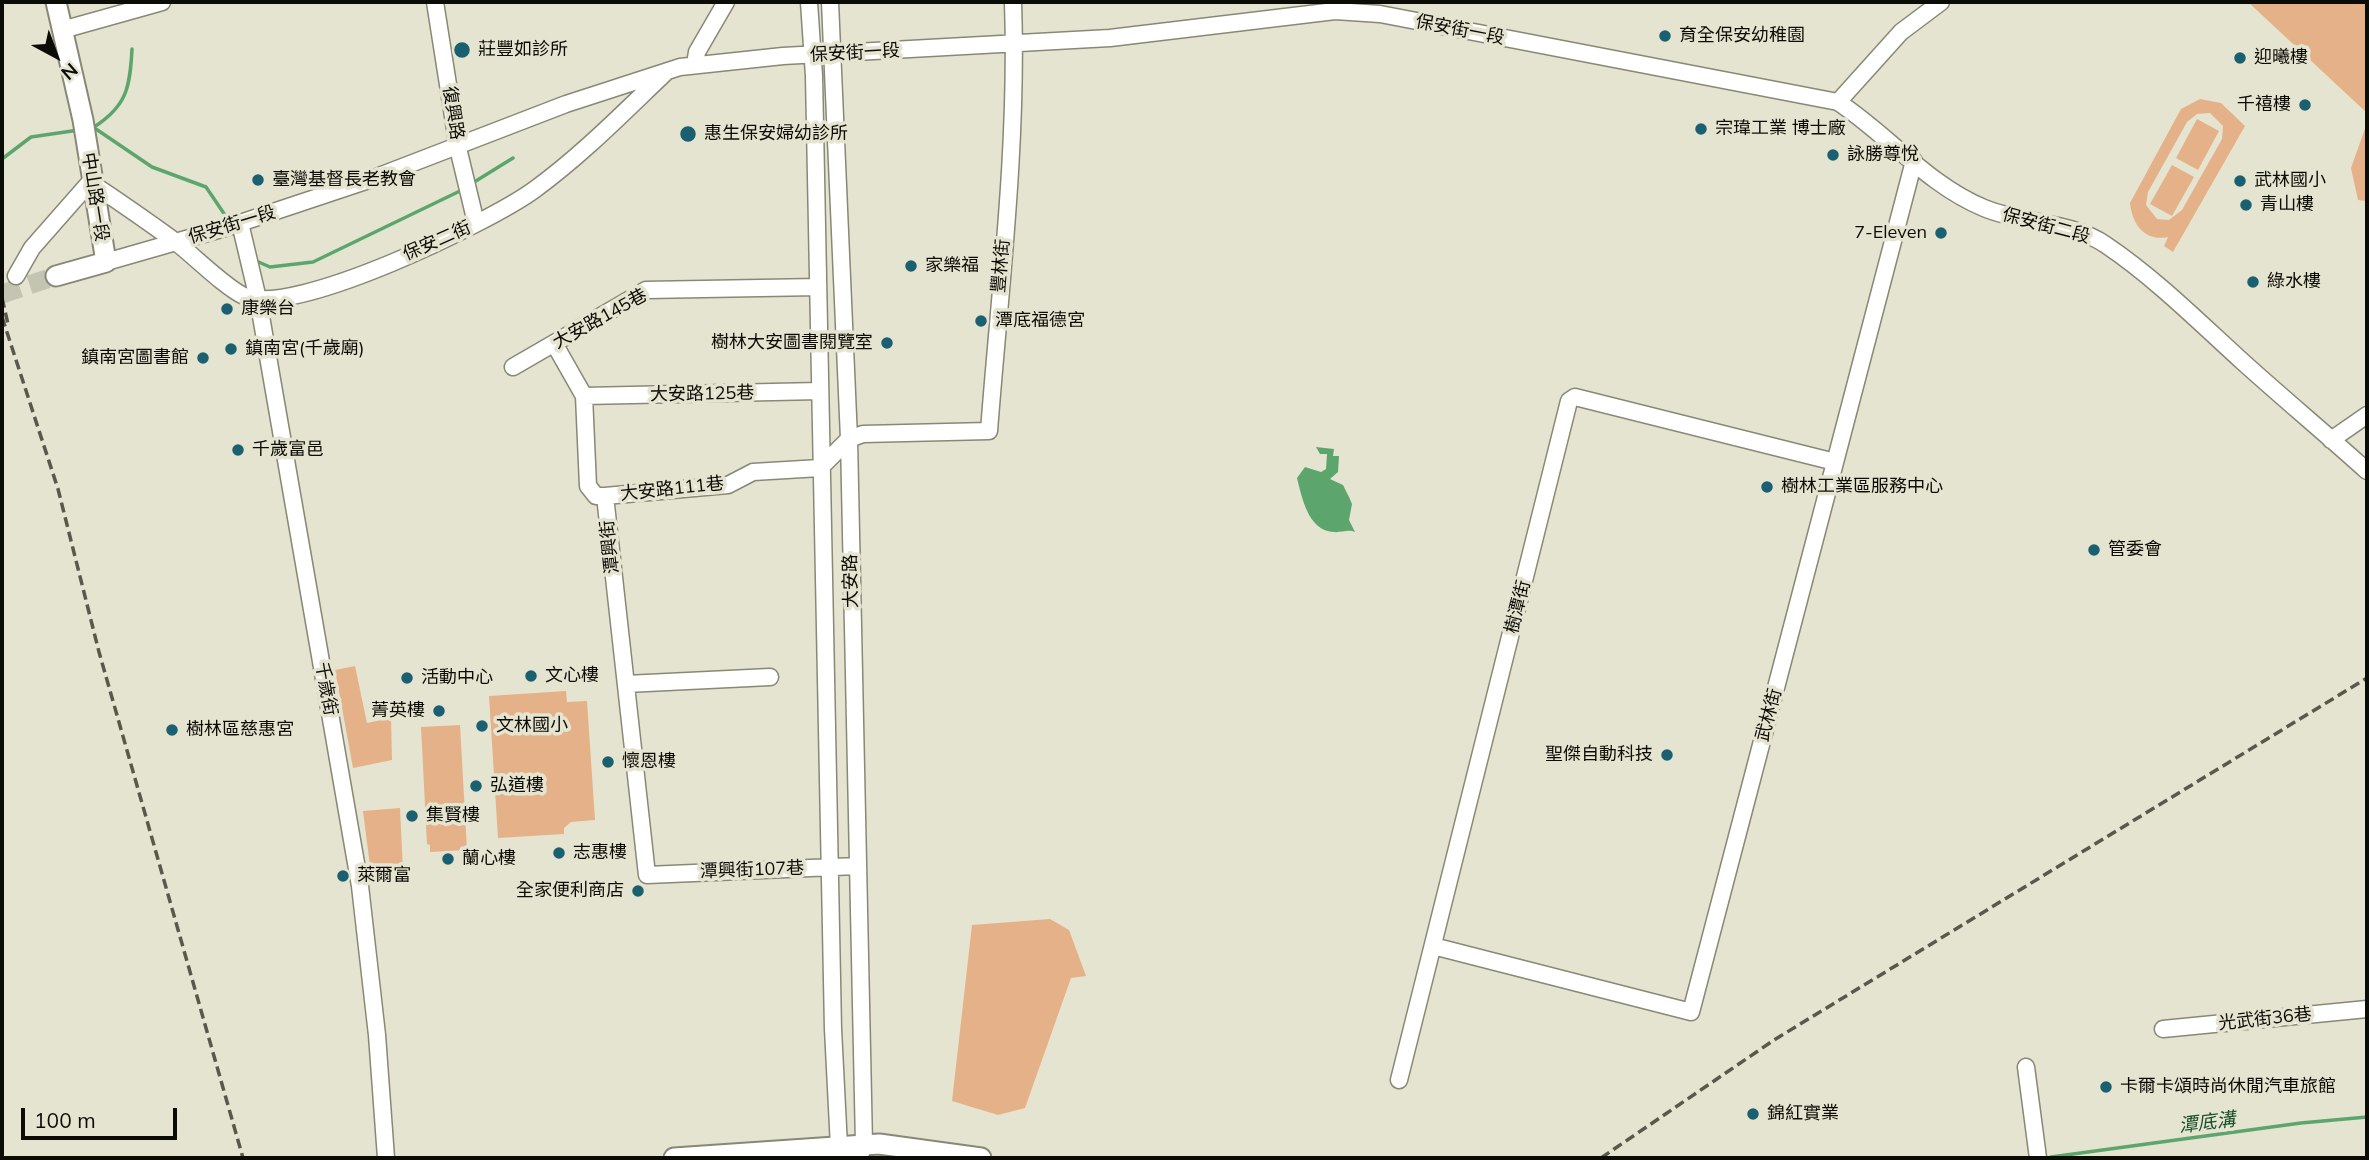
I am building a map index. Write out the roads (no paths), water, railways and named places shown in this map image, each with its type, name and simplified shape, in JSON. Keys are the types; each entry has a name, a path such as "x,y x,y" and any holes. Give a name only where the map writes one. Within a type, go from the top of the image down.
{"main road":[{"name":"中山路一段","path":"56,2 83,126 90,182 106,262"},
{"name":"保安街一段","path":"56,276 106,262"},
{"path":"674,1158 744,1152 862,1152 879,1144 981,1158"}],"street":[{"path":"62,30 159,2"},
{"name":"復興路","path":"435,2 458,148 475,223"},
{"path":"695,64 697,52 726,2"},
{"name":"大安路","path":"809,2 813,55 829,867 841,1153"},
{"name":"大安路","path":"830,2 849,439 862,1152"},
{"path":"1013,2 1015,45"},
{"path":"1838,103 1901,32 1941,2"},
{"name":"保安街一段","path":"106,262 234,225 458,148 566,104 669,69 695,64 1015,45 1168,32 1291,8 1380,14 1681,72"},
{"name":"豐林街","path":"849,439 863,434 989,431 1012,137 1015,45"},
{"name":"保安二街","path":"258,299 304,295 365,274 475,223 533,191 581,153 669,69"},
{"name":"保安街二段","path":"1681,72 1838,103 1944,186 1983,208 2104,243 2173,299 2366,471"},
{"name":"武林街","path":"1433,946 1690,1012 1914,161"},
{"path":"16,276 32,248 90,182 176,242 243,296 258,299"},
{"name":"千歲街","path":"234,225 246,248 258,299 360,886 369,958 386,1158"},
{"name":"大安路145巷","path":"513,367 646,290 818,287"},
{"name":"潭興街","path":"555,345 584,396 588,486 596,496 605,496 647,875"},
{"name":"大安路125巷","path":"584,396 820,391"},
{"name":"樹潭街","path":"1399,1080 1569,401 1575,397 1835,462"},
{"path":"2330,440 2367,415"},
{"path":"820,468 849,439"},
{"name":"大安路111巷","path":"605,496 728,485 753,472 820,468"},
{"path":"626,684 770,677"},
{"name":"潭興街107巷","path":"647,875 857,866"},
{"name":"光武街36巷","path":"2163,1030 2367,1009"},
{"path":"2025,1067 2038,1158"}],"waterway":[{"path":"94,127 114,111 125,94 132,49"},
{"path":"93,127 152,167 206,187 229,221"},
{"path":"2,159 31,137 79,130"},
{"path":"471,184 513,158"},
{"path":"254,260 270,267 313,262 462,190"},
{"name":"潭底溝","path":"2051,1157 2301,1123 2367,1117"}],"tunnel":[{"path":"2,294 56,276"}],"railway":[{"path":"2,298 8,324"},
{"path":"2,317 58,489 99,652 243,1158"},
{"path":"1601,1158 1774,1040 2367,678"}],"place":[{"name":"育全保安幼稚園","path":"1665,36"},
{"name":"莊豐如診所","path":"462,50"},
{"name":"迎曦樓","path":"2240,58"},
{"name":"千禧樓","path":"2305,105"},
{"name":"宗瑋工業 博士廠","path":"1701,129"},
{"name":"惠生保安婦幼診所","path":"688,134"},
{"name":"詠勝尊悅","path":"1833,155"},
{"name":"臺灣基督長老教會","path":"258,180"},
{"name":"武林國小","path":"2240,181"},
{"name":"青山樓","path":"2246,205"},
{"name":"7-Eleven","path":"1941,233"},
{"name":"家樂福","path":"911,266"},
{"name":"綠水樓","path":"2253,282"},
{"name":"康樂台","path":"227,309"},
{"name":"潭底福德宮","path":"981,321"},
{"name":"樹林大安圖書閱覽室","path":"887,343"},
{"name":"鎮南宮(千歲廟)","path":"231,349"},
{"name":"鎮南宮圖書館","path":"203,358"},
{"name":"千歲富邑","path":"238,450"},
{"name":"樹林工業區服務中心","path":"1767,487"},
{"name":"管委會","path":"2094,550"},
{"name":"文心樓","path":"531,676"},
{"name":"活動中心","path":"407,678"},
{"name":"菁英樓","path":"439,711"},
{"name":"文林國小","path":"482,726"},
{"name":"樹林區慈惠宮","path":"172,730"},
{"name":"聖傑自動科技","path":"1667,755"},
{"name":"懷恩樓","path":"608,762"},
{"name":"弘道樓","path":"476,786"},
{"name":"集賢樓","path":"412,816"},
{"name":"志惠樓","path":"559,853"},
{"name":"蘭心樓","path":"448,859"},
{"name":"萊爾富","path":"343,876"},
{"name":"全家便利商店","path":"638,891"},
{"name":"卡爾卡頌時尚休閒汽車旅館","path":"2106,1087"},
{"name":"錦紅實業","path":"1753,1114"}]}
